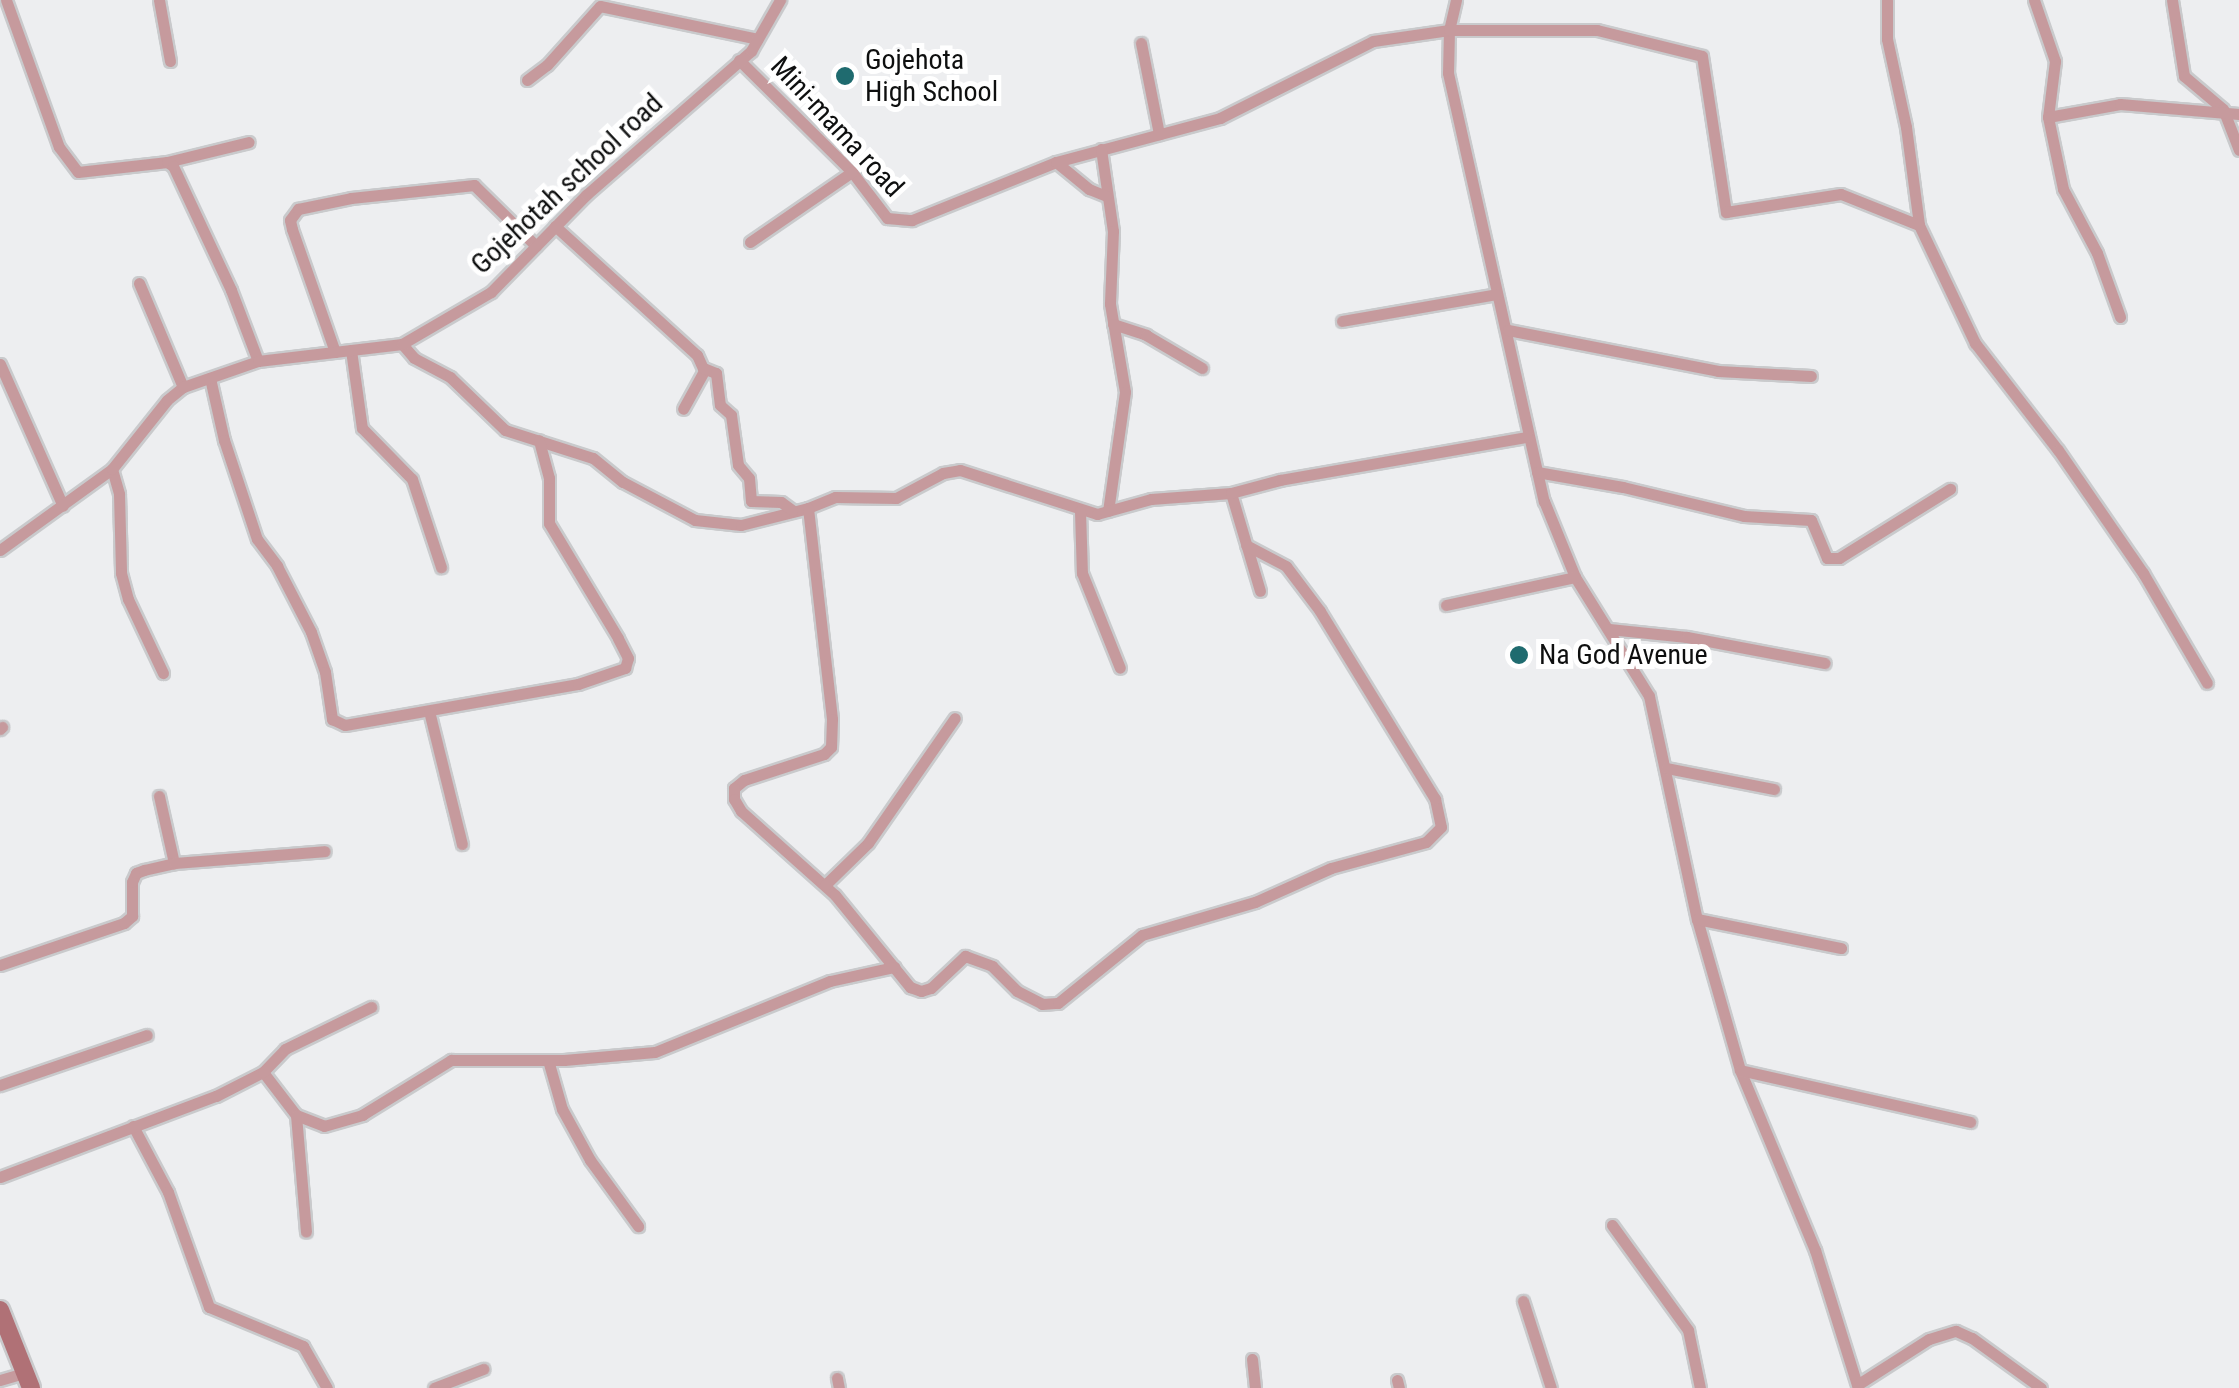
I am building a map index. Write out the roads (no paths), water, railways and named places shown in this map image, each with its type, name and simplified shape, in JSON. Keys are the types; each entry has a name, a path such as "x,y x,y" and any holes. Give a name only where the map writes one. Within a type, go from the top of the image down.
{"street":[{"path":"6,0 59,147 74,168 85,173 168,162 249,142"},
{"path":"159,0 170,61"},
{"name":"Gojehotah school road","path":"0,550 112,469 166,400 183,387 258,361 402,344 491,292 556,226 739,60 758,38 780,0"},
{"path":"1456,0 1449,30 1448,73 1508,330 1527,437 1550,520 1576,578 1649,696 1696,919 1740,1070 1815,1250 1855,1387 1929,1339 1956,1331 1972,1338 2041,1388"},
{"path":"1887,0 1887,39 1906,128 1919,225 1976,342 2132,558 2208,683"},
{"path":"2034,0 2056,61 2048,117 2063,189 2096,253 2120,317"},
{"path":"2172,0 2184,76 2223,110 2239,150"},
{"path":"527,80 547,65 600,6 758,38"},
{"name":"Mini-mama road","path":"739,60 852,172 887,218 912,220 1056,162 1220,118 1374,40 1449,30 1596,30 1702,56 1726,212 1842,194 1919,225"},
{"path":"1141,43 1159,134"},
{"path":"2048,117 2120,104 2239,114"},
{"path":"1101,149 1113,231 1114,324 1125,392 1108,511"},
{"path":"168,162 231,290 258,361"},
{"path":"1056,162 1089,189 1106,196"},
{"path":"750,242 852,172"},
{"path":"335,352 292,229 290,220 298,209 351,198 474,186 536,246"},
{"path":"556,226 676,332 703,368 716,373 720,405 730,415 738,465 749,478 752,501 781,502 792,510"},
{"path":"139,283 183,387"},
{"path":"1342,322 1497,294"},
{"path":"1114,324 1146,335 1202,368"},
{"path":"1508,330 1718,371 1811,376"},
{"path":"402,344 414,358 450,377 505,430 593,458 623,482 695,520 741,525 808,508 835,496 896,498 943,472 960,470 1080,511 1108,511 1151,499 1231,493 1280,480 1527,437"},
{"path":"352,350 362,428 412,479 441,567"},
{"path":"0,364 63,506"},
{"path":"683,408 701,382 703,368"},
{"path":"210,378 224,440 257,539 286,580 318,649 332,719 345,725 520,695 604,677 625,668 628,658 549,523 546,455 539,440"},
{"path":"112,469 119,494 121,573 128,599 164,672"},
{"path":"1537,472 1623,487 1744,516 1811,520 1827,558 1839,558 1950,488"},
{"path":"1231,493 1260,591"},
{"path":"808,508 832,720 830,746 824,754 744,780 734,788 734,799 741,811 825,886 910,986 921,991 931,988 965,956 978,958 1028,999 1058,1002 1142,934 1255,902 1331,868 1426,842 1442,827 1442,816 1368,689 1286,566 1246,545"},
{"path":"1080,511 1082,573 1120,668"},
{"path":"1446,605 1576,578"},
{"path":"1609,630 1687,637 1825,663"},
{"path":"428,711 462,844"},
{"path":"825,886 868,843 955,718"},
{"path":"1666,768 1774,790"},
{"path":"159,796 174,863"},
{"path":"0,965 49,944 124,922 132,916 136,874 174,863 324,851"},
{"path":"1696,919 1841,948"},
{"path":"262,1072 296,1115 324,1126 362,1115 452,1060 548,1060 655,1052 830,981 894,967"},
{"path":"0,1176 216,1096 262,1072 285,1048 371,1007"},
{"path":"0,1085 146,1035"},
{"path":"548,1060 562,1109 590,1160 638,1226"},
{"path":"1740,1070 1970,1122"},
{"path":"296,1115 306,1232"},
{"path":"133,1126 168,1192 209,1307 304,1346 327,1388"},
{"path":"1612,1225 1688,1330 1700,1388"},
{"path":"1522,1301 1551,1388"},
{"path":"0,1310 28,1380 0,1380"},
{"path":"1252,1359 1256,1388"},
{"path":"434,1388 483,1369"}],"place":[{"name":"Gojehota High School","path":"845,76"},
{"name":"Na God Avenue","path":"1519,655"}]}
